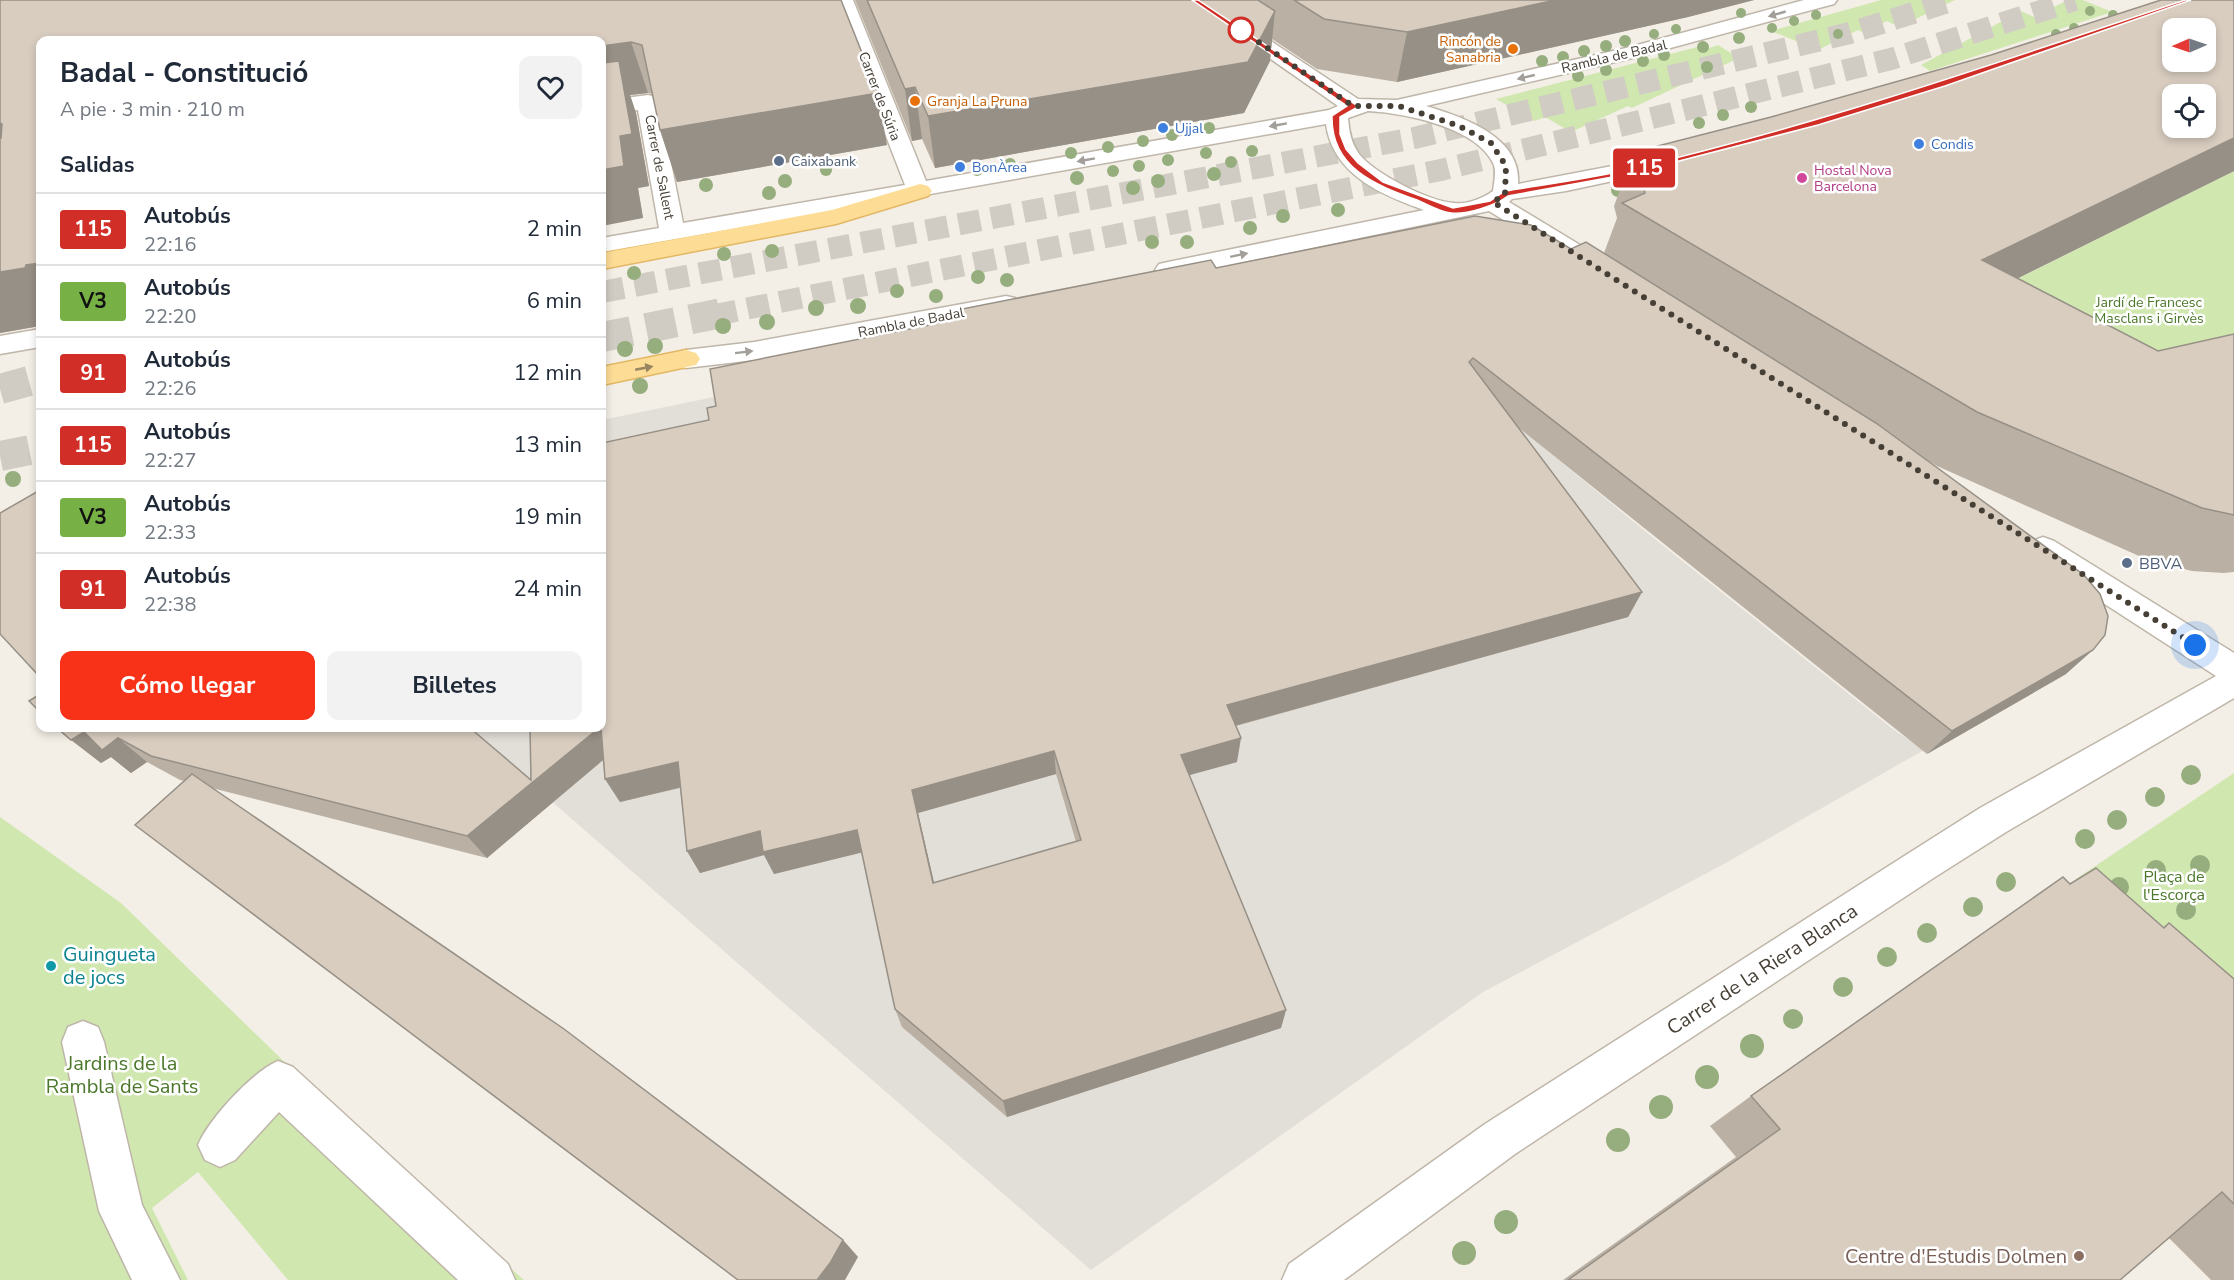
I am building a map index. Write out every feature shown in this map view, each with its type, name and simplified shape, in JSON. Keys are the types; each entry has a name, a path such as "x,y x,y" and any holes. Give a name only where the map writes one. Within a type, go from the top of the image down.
{"main road":[{"path":"606,260 836,217 920,191"},
{"path":"606,375 686,359"}],"street":[{"path":"1196,0 1344,111 1336,134 1342,149 1355,165 1380,184 1453,211"},
{"name":"Rambla de Badal","path":"606,244 879,195 920,191 1344,111 1399,106 1630,53 1827,0"},
{"path":"824,12 844,5"},
{"name":"Carrer de Súria","path":"844,5 909,171 920,191"},
{"name":"Carrer de Sallent","path":"606,107 648,102 672,232"},
{"name":"Rambla de Badal","path":"1399,106 1459,126 1491,143 1506,166 1499,198"},
{"path":"1139,276 1453,211 1499,198 1629,172 1694,156"},
{"path":"1499,198 1628,285"},
{"name":"Rambla de Badal","path":"686,359 754,351 1025,300"},
{"path":"0,345 36,339"},
{"path":"2016,532 2234,670"},
{"name":"Carrer de la Riera Blanca","path":"1305,1280 1500,1139 1912,871 2003,814 2234,682"},
{"path":"83,1042 122,1211 157,1280"},
{"path":"220,1145 278,1082 492,1280"}],"shaded area":[{"path":"1329,271 1651,536 1894,730 1924,750 1722,865 1483,992 1091,1270 472,732 606,732 606,419"}],"green space":[{"path":"1881,0 1955,0 1899,27 1887,21 1864,33 1858,30 1818,50 1771,31"},
{"path":"2068,0 2083,0 2112,12 1930,71 1921,65 2021,11 2034,17"},
{"path":"1705,45 1709,48 1718,45 1739,58 1632,108 1628,106 1571,132 1545,117 1535,121 1496,99"},
{"name":"Jardí de Francesc Masclans i Girvès","path":"2234,171 2234,377 1975,300"},
{"name":"Plaça de l'Escorça","path":"2234,773 2234,1069 2232,1017 2076,879"},
{"name":"Jardins de la Rambla de Sants","path":"0,817 121,903 340,1116 524,1280 288,1280 198,1172 152,1208 188,1280 0,1280"}],"building":[{"path":"0,0 841,0 878,93 660,130 642,45 631,42 606,45 606,36 36,36 36,264 26,265 25,268 0,272 0,138 2,124 0,123"},
{"path":"867,0 1258,0 1275,11 1248,62 928,116 915,87 905,89"},
{"path":"1294,0 1556,0 1407,32 1324,19"},
{"path":"2161,0 2234,0 2234,138 1982,260 2158,351 2234,334 2234,515 2202,508 1977,412 1622,203 1645,193 1634,152 1771,117 1991,55"},
{"path":"619,61 632,134 620,136 624,166 606,169 606,63"},
{"path":"1475,216 1531,225 1571,249 1586,242 1876,423 2084,575 2100,594 2108,616 2105,635 2093,650 1952,731 1473,358 1469,362 1642,592 1227,705 1241,738 1181,755 1286,1010 1003,1101 895,1009 857,830 763,852 760,831 687,851 678,762 605,779 601,732 606,732 606,442 709,420 707,408 716,406 710,369 965,318 962,309 1211,260 1216,268","holes":["1054,751 1081,840 933,883 912,790"]},
{"path":"36,492 36,673 0,634 0,513"},
{"path":"36,697 36,708 29,701"},
{"path":"62,732 84,732 71,740"},
{"path":"84,732 475,732 531,780 530,732 594,732 467,836 151,756 118,738 102,750"},
{"path":"192,774 564,1029 843,1240 817,1280 738,1280 135,825"},
{"path":"2096,868 2164,928 2169,923 2234,979 2234,1204 2222,1192 2120,1280 1568,1280 1780,1129 1751,1096 2063,877 2070,884"}],"tunnel":[{"path":"606,291 1414,138 1850,33 1954,0"},
{"path":"715,315 1441,170 1891,59 2075,0"},
{"path":"606,336 722,313"},
{"path":"0,389 36,379"},
{"path":"0,456 36,449"}],"bus line":[{"name":"115","path":"1196,0 1281,55 1353,106 1336,116 1336,134 1342,149 1355,165 1380,184 1419,201 1453,211 1493,202 1505,194 1629,172 1815,123 1942,84 2187,0"}],"place":[{"name":"Rincón de Sanabria","path":"1513,49"},
{"name":"Granja La Pruna","path":"915,101"},
{"name":"Ujjal","path":"1163,128"},
{"name":"Condis","path":"1919,144"},
{"name":"Caixabank","path":"779,161"},
{"name":"BonÀrea","path":"960,167"},
{"name":"Hostal Nova Barcelona","path":"1802,178"},
{"name":"BBVA","path":"2127,563"},
{"name":"Guingueta de jocs","path":"51,966"},
{"name":"Centre d'Estudis Dolmen","path":"2079,1256"}],"route":[{"path":"1241,30 1353,106 1399,106 1459,126 1491,143 1506,166 1505,194 1493,202 1538,228 2195,645"}]}
